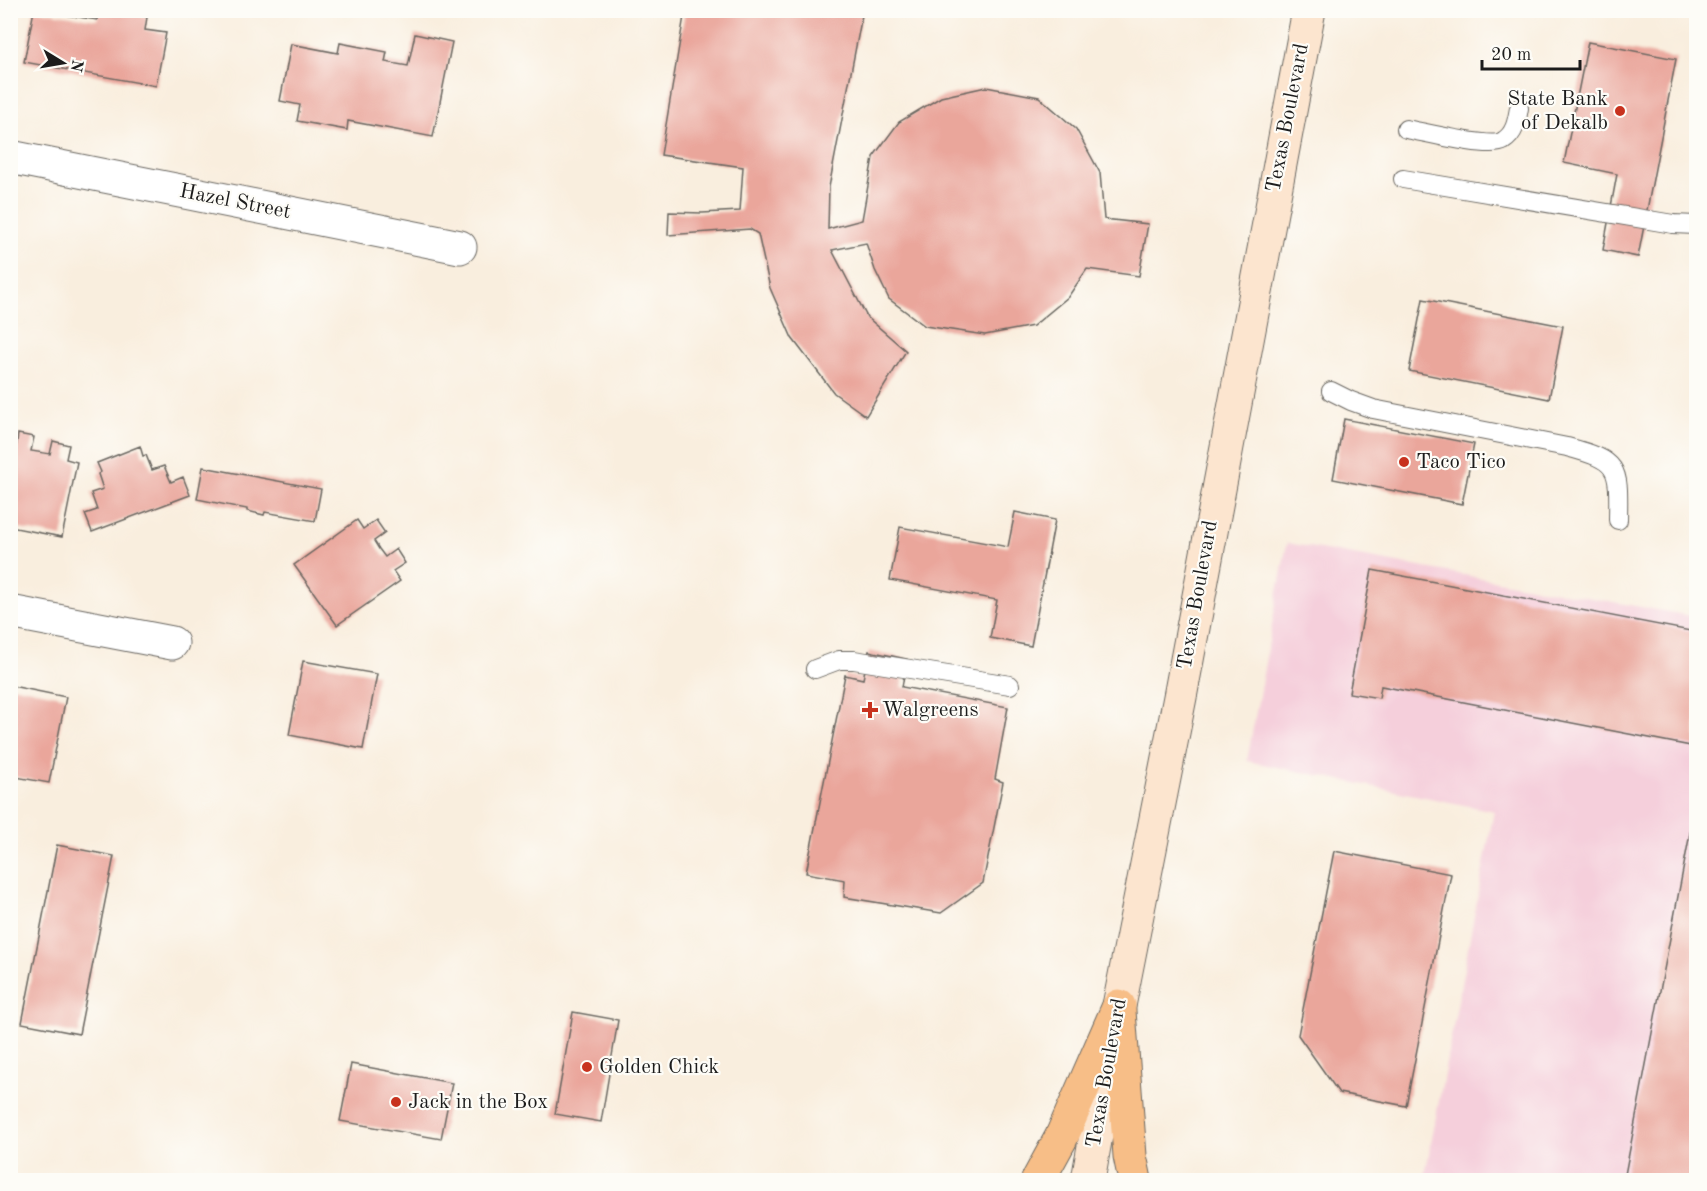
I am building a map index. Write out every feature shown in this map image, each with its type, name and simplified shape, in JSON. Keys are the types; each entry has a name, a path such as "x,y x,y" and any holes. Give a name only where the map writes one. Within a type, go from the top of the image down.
{"main road":[{"name":"Texas Boulevard","path":"1088,1180 1119,1006 1180,697 1309,10"},
{"path":"1038,1180 1061,1138 1119,1006"},
{"path":"1119,1006 1130,1156 1135,1180"}],"street":[{"name":"Hazel Street","path":"10,157 460,247"},
{"path":"10,612 172,643"}],"lane":[{"path":"1406,129 1485,143 1499,143 1513,131 1519,108"},
{"path":"1403,179 1673,224 1696,225"},
{"path":"1331,391 1372,409 1566,447 1597,456 1609,464 1616,473 1619,486 1618,520"},
{"path":"815,669 839,660 854,660 1010,685"}],"shaded area":[{"path":"1287,543 1696,617 1696,1180 1424,1180 1494,811 1247,761"}],"building":[{"path":"34,10 97,20 99,10 113,10 147,17 145,30 166,33 156,86 24,62"},
{"path":"685,10 863,10 829,187 828,229 862,220 873,157 899,122 941,97 986,87 1039,97 1076,129 1100,173 1104,219 1148,224 1139,276 1087,269 1068,297 1033,326 985,335 925,326 889,299 875,270 866,243 832,250 867,317 906,351 866,416 834,393 792,338 770,288 758,234 750,229 668,235 669,212 740,211 743,167 661,155"},
{"path":"415,34 452,42 433,137 348,121 347,130 297,121 300,105 280,101 291,44 338,53 340,43 387,52 385,62 408,66"},
{"name":"State Bank of Dekalb","path":"1588,42 1676,59 1638,257 1603,250 1617,174 1564,163"},
{"path":"1423,299 1563,326 1549,399 1409,371"},
{"name":"Taco Tico","path":"1344,419 1474,444 1462,504 1333,479"},
{"path":"18,434 34,437 31,451 50,454 53,441 69,445 66,459 77,462 62,537 10,527 10,448 16,449"},
{"path":"140,446 152,470 164,466 171,482 183,477 190,495 92,532 85,514 97,510 91,493 103,489 98,474 101,472 97,463"},
{"path":"203,467 321,489 315,521 265,512 264,515 247,511 247,509 197,499"},
{"path":"1015,512 1055,520 1031,646 990,638 997,600 890,580 900,527 1008,547"},
{"path":"357,520 363,529 376,520 385,533 374,541 379,549 385,557 396,549 405,563 393,571 400,581 337,625 294,565"},
{"path":"1372,570 1696,632 1696,747 1381,686 1379,698 1349,693"},
{"name":"Walgreens","path":"869,651 907,659 902,687 1008,707 995,779 1003,782 983,883 941,913 844,897 845,880 806,873 845,675 863,679"},
{"path":"303,661 377,674 363,749 289,735"},
{"path":"12,686 66,697 49,783 10,776"},
{"path":"1695,807 1696,1180 1624,1180"},
{"path":"57,845 114,856 79,1034 22,1023"},
{"path":"1334,851 1451,874 1406,1106 1339,1093 1298,1035"},
{"name":"Golden Chick","path":"573,1012 618,1020 601,1122 555,1114"},
{"name":"Jack in the Box","path":"351,1064 452,1083 441,1139 340,1121"}],"place":[{"name":"State Bank of Dekalb","path":"1620,111"},
{"name":"Taco Tico","path":"1404,462"},
{"name":"Walgreens","path":"870,710"},
{"name":"Golden Chick","path":"587,1067"},
{"name":"Jack in the Box","path":"396,1102"}]}
